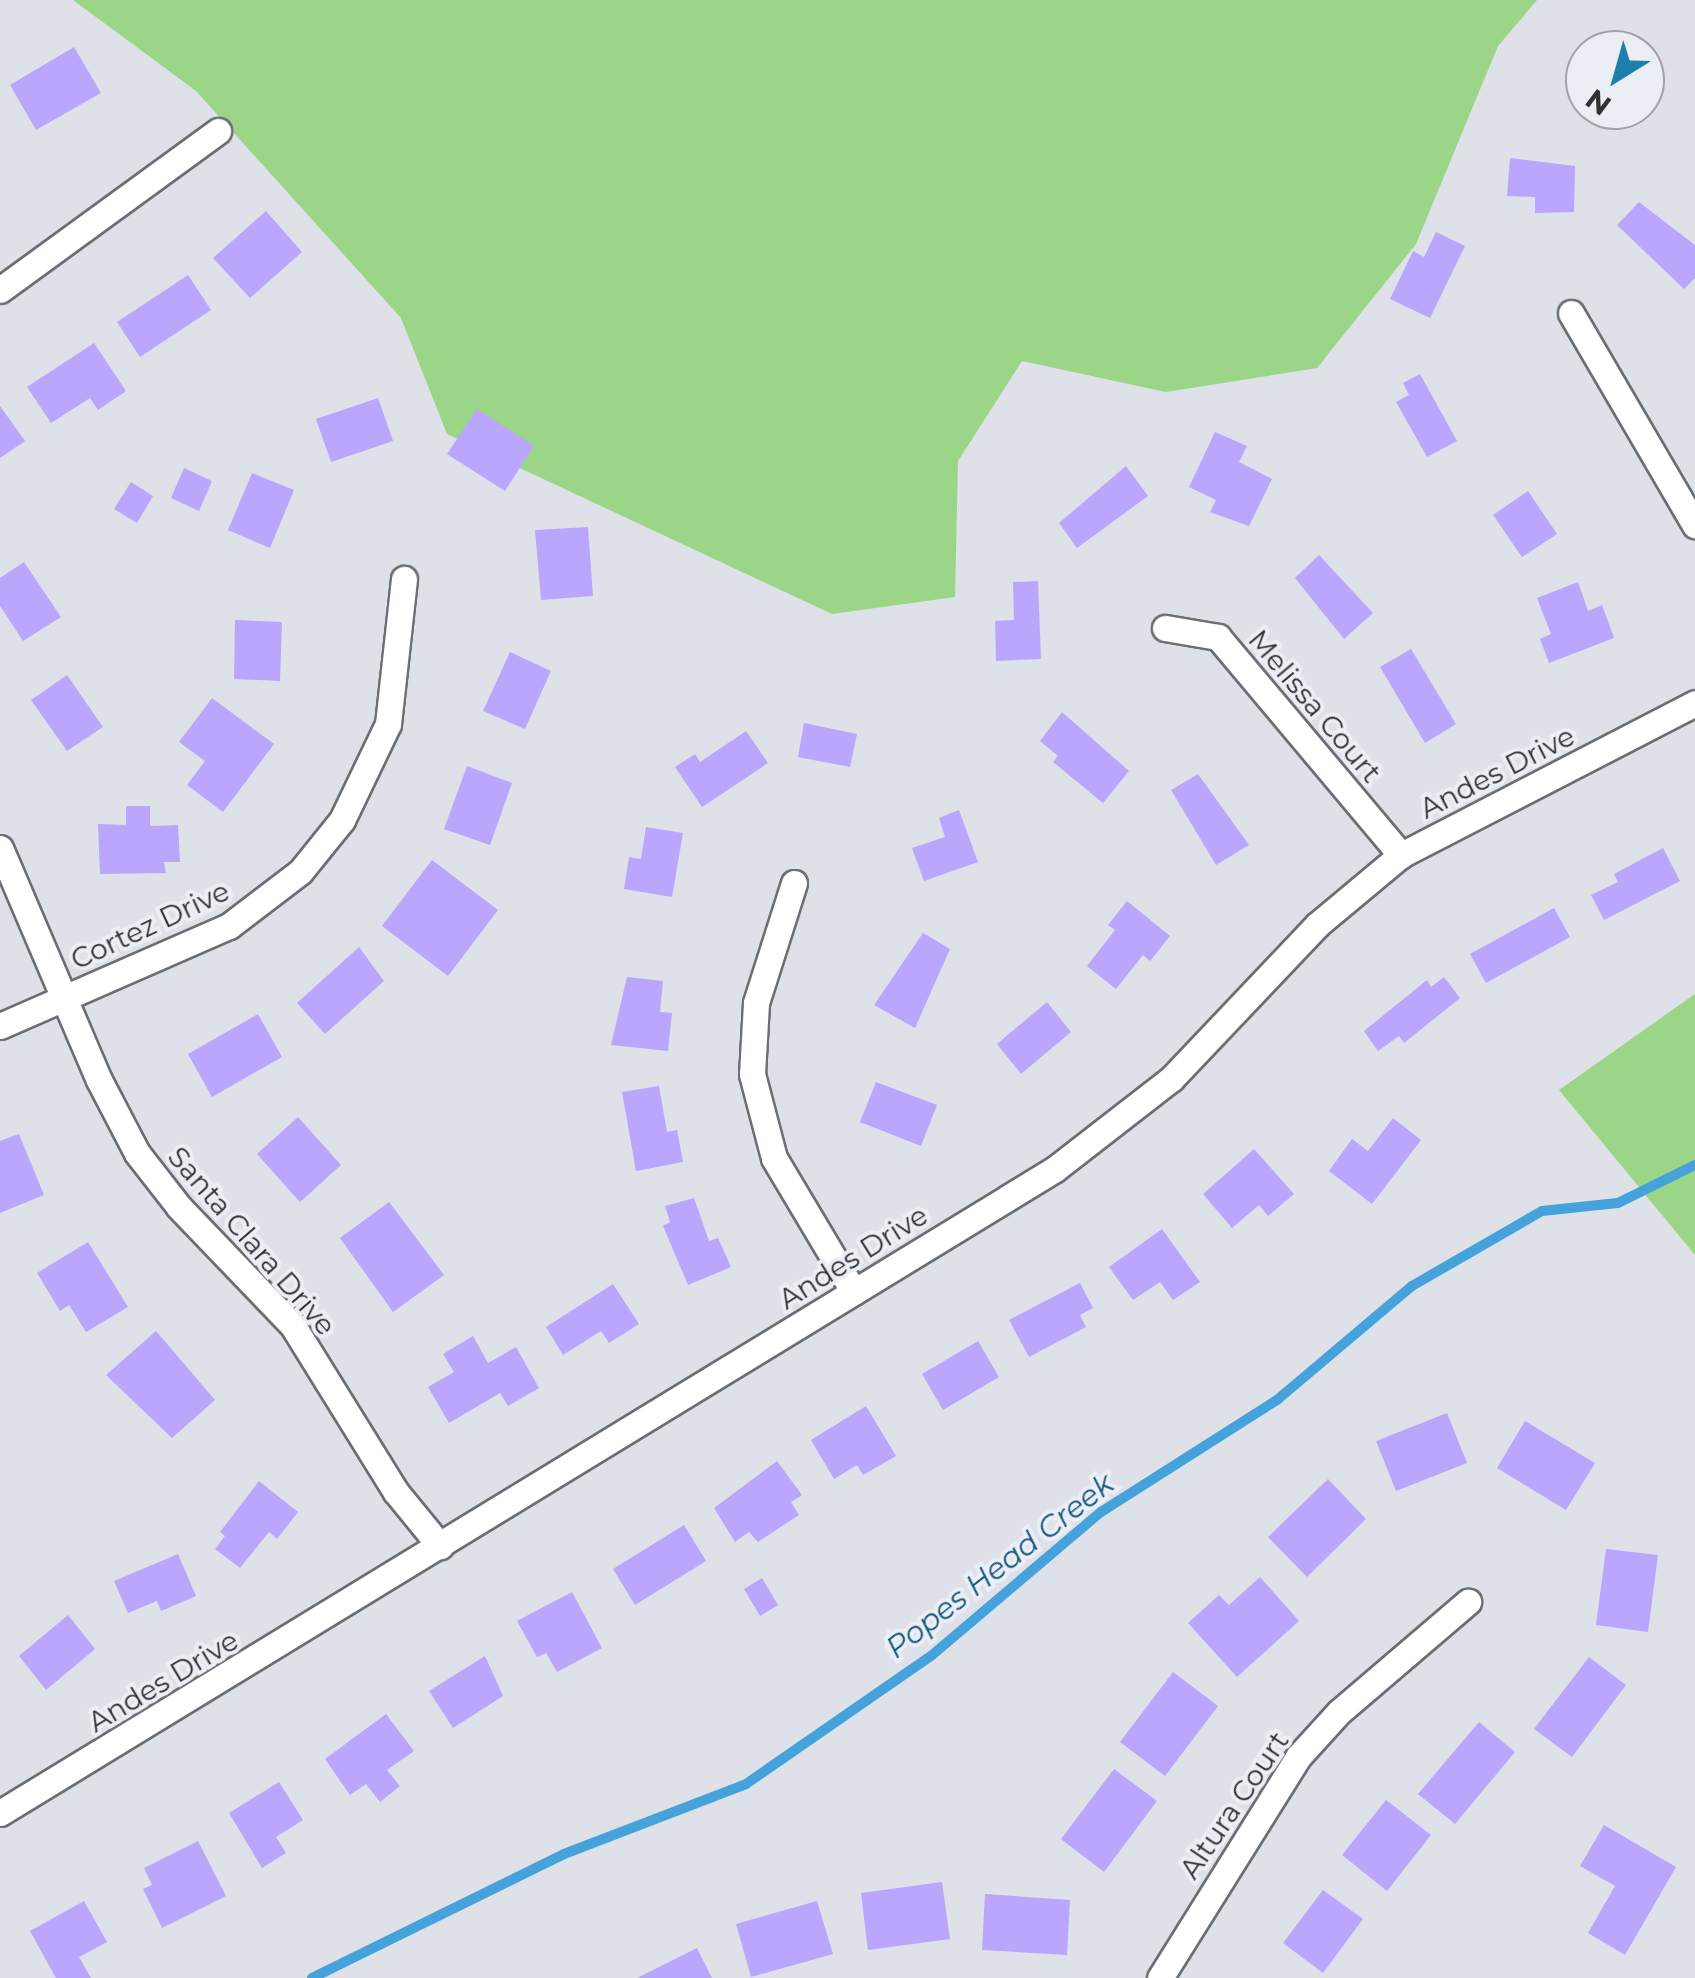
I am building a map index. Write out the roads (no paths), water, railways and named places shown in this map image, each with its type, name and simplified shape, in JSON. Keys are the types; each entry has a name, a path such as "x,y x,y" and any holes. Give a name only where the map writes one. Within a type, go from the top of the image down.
{"street":[{"path":"0,290 218,131"},
{"path":"1571,313 1695,525"},
{"name":"Cortez Drive","path":"0,1026 229,926 280,891 323,847 362,786 388,724 404,580"},
{"name":"Melissa Court","path":"1165,628 1218,637 1401,855"},
{"name":"Andes Drive","path":"0,1813 854,1292 1123,1120 1218,1035 1317,925 1401,855 1695,703"},
{"name":"Santa Clara Drive","path":"0,848 64,999 137,1152 179,1207 293,1326 396,1492 440,1546"},
{"path":"794,882 756,1004 752,1074 774,1158 854,1292"},
{"name":"Altura Court","path":"1160,1978 1298,1757 1339,1712 1468,1602"}],"waterway":[{"name":"Popes Head Creek","path":"312,1978 564,1854 746,1784 931,1656 1101,1512 1277,1400 1412,1286 1542,1211 1618,1203 1695,1165"}]}
